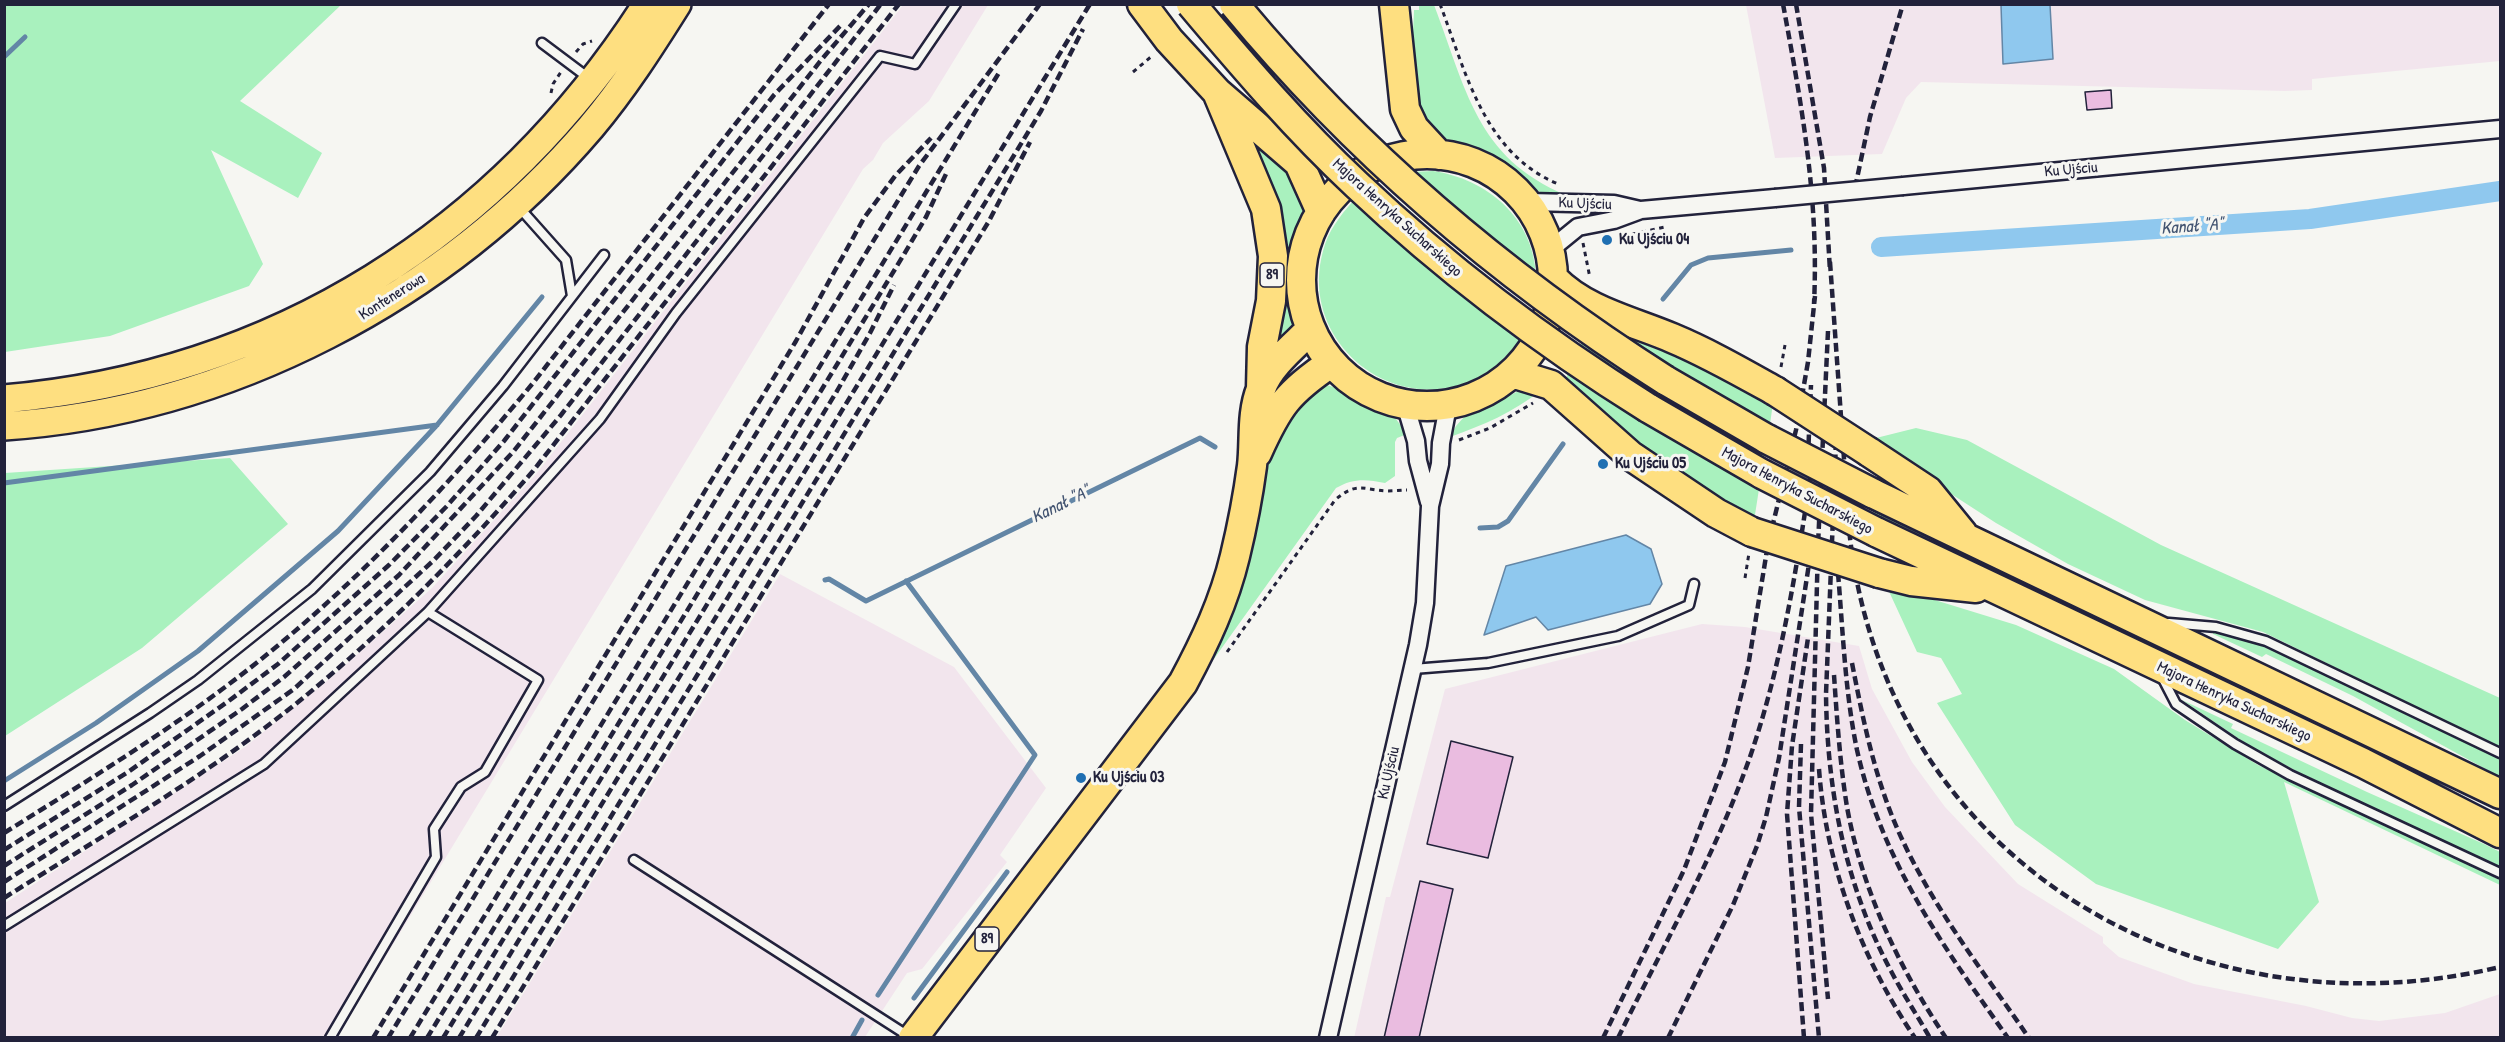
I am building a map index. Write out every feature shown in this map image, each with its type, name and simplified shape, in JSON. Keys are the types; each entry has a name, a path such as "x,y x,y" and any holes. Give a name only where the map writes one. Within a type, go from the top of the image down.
{"highway":[{"name":"89","path":"912,1038 1183,683 1208,636 1235,556 1252,466 1254,418 1261,388 1262,347 1271,301 1273,256 1266,209 1217,92 1163,46 1142,4"},
{"name":"Majora Henryka Sucharskiego","path":"1191,4 1253,77 1310,138 1357,185 1428,248 1537,334 1648,408 1762,474 1876,532 2363,763 2500,833"},
{"name":"Majora Henryka Sucharskiego","path":"1234,4 1332,113 1420,197 1510,272 1557,307 1665,380 1767,439 1872,494 2500,794"},
{"path":"1394,4 1405,109 1414,128 1439,155"},
{"path":"1217,92 1299,163 1321,212"},
{"path":"1439,155 1458,158 1493,173 1529,202 1551,249 1554,279 1551,305 1537,343 1512,373 1487,392 1448,406 1424,407 1383,399 1367,392 1351,382 1331,363 1310,330 1302,283 1304,256 1321,212 1355,177 1370,167 1404,156 1439,155"},
{"path":"1554,279 1568,293 1586,304 1777,384 1869,452 1928,491 1969,540"},
{"path":"1261,388 1280,360 1310,330"},
{"name":"89","path":"1252,466 1272,420 1291,393 1331,363"},
{"path":"1512,373 1551,385 1631,456 1751,538 1911,581 1996,590"}],"main road":[{"name":"Kontenerowa","path":"4,426 84,416 135,405 210,384 273,360 338,330 404,291 461,250 516,204 561,160 604,89 647,4"},
{"name":"Kontenerowa","path":"4,399 103,385 174,368 260,337 334,302 398,263 481,200 545,138 643,58 677,4"}],"street":[{"name":"Ku Ujściu","path":"1551,249 1578,227 1614,220 1641,210 2500,129"},
{"name":"Ku Ujściu","path":"1529,202 1614,204 1641,210"},
{"name":"Ku Ujściu","path":"1405,404 1416,441 1418,461 1430,506"},
{"name":"Ku Ujściu","path":"1328,1038 1413,669 1425,603 1430,506 1440,464 1441,442 1448,406"}],"lane":[{"path":"4,927 264,764 428,612 600,418 676,313 879,56 915,64 956,4"},
{"path":"542,43 604,89"},
{"path":"516,204 566,260 572,296"},
{"path":"4,806 169,700 247,642 312,589 430,472 503,386 604,255"},
{"path":"1413,669 1488,663 1618,636 1689,605 1694,584"},
{"path":"330,1038 436,857 434,829 461,787 485,772 538,680 428,612"},
{"path":"2139,621 2216,627 2266,641 2500,753"},
{"path":"2157,666 2176,704 2235,744 2290,775 2500,873"},
{"path":"634,860 912,1038"}],"path":[{"path":"1440,4 1480,108 1495,135 1525,166 1562,186"},
{"path":"550,100 554,84 568,62 584,44 596,39"},
{"path":"1133,72 1163,46"},
{"path":"1582,242 1591,284"},
{"path":"1777,384 1785,345"},
{"path":"1449,443 1490,428 1536,402"},
{"path":"1225,655 1335,500 1355,487 1366,486 1387,491 1408,489"},
{"path":"1745,578 1751,538"}],"shaded area":[{"path":"903,5 988,5 929,101 883,143 873,160 863,169 337,1037 5,1038 5,903 245,747 333,676 432,588 536,474"},
{"path":"1746,5 2500,5 2500,61 2312,79 2312,90 2285,91 1921,82 1906,98 1882,154 1775,158"},
{"path":"780,574 954,667 1046,788 1000,855 1007,862 922,969 907,973 865,1037 496,1038"},
{"path":"1702,624 1745,627 1859,646 1872,689 1912,762 1945,807 2018,884 2103,937 2103,943 2119,957 2194,984 2306,1006 2352,1018 2379,1021 2445,1013 2500,994 2500,1038 1354,1038 1386,897 1390,897 1445,689"}],"green space":[{"path":"5,4 341,5 240,101 322,153 298,198 211,150 263,264 249,286 110,336 5,352"},
{"path":"1419,5 1434,5 1466,92 1493,141 1512,161 1536,180 1566,195 1554,195 1537,190 1503,163 1443,139 1425,123 1418,112 1413,88 1414,10 1419,10"},
{"path":"1240,126 1283,160 1304,204 1289,272 1291,334 1273,355"},
{"path":"1433,171 1471,182 1504,204 1526,235 1533,254 1536,275 1412,172"},
{"path":"1353,201 1471,302 1520,340 1499,363 1484,374 1452,387 1420,389 1389,382 1362,366 1340,344 1325,317 1319,285 1325,244 1335,224"},
{"path":"1597,319 1644,337 1773,403 1770,424 1672,368"},
{"path":"1582,342 1659,392 1765,453 1764,459 1694,420 1579,348"},
{"path":"1568,373 1641,421 1759,489 1754,521 1681,481 1564,384"},
{"path":"1327,385 1396,419 1407,434 1397,438 1395,442 1395,476 1385,483 1360,480 1348,482 1336,488 1196,684 1275,429 1319,386"},
{"path":"1523,389 1541,390 1497,418 1450,437 1464,417"},
{"path":"1916,428 1967,440 2161,545 2500,698 2500,748 2263,632 2145,600 2068,564 1996,523 1868,440"},
{"path":"230,458 288,524 142,648 5,736 5,473"},
{"path":"1873,507 2251,687 2246,696 1874,518"},
{"path":"1886,585 2016,625 2114,669 2185,720 2258,765 2478,869 2500,880 2500,885 2284,782 2319,902 2278,949 2096,884 2015,825 1937,703 1962,694 1941,658 1917,652"},
{"path":"2213,632 2246,640 2285,655 2500,759 2500,777 2353,696 2266,654 2262,657"},
{"path":"2182,700 2233,724 2231,728 2500,852 2500,867 2300,773 2248,745"}],"water":[{"path":"2001,5 2050,5 2053,59 2003,64"},
{"path":"1626,535 1651,549 1662,584 1650,604 1548,630 1536,617 1484,635 1506,566"}],"building":[{"path":"2111,90 2112,108 2087,110 2085,92"},
{"path":"1451,741 1513,757 1488,858 1427,844"},
{"path":"1420,881 1453,889 1419,1038 1384,1038"}],"waterway":[{"path":"4,57 25,37"},
{"name":"Kanał \"A\"","path":"1881,247 2310,219 2500,191"},
{"name":"Kanał \"A\"","path":"1663,299 1691,265 1708,258 1791,250"},
{"path":"4,781 96,723 198,651 338,531 437,425 542,297"},
{"path":"4,483 437,425"},
{"name":"Kanał \"A\"","path":"825,580 829,579 866,601 1200,438 1215,447"},
{"name":"Kanał \"A\"","path":"1480,528 1498,527 1508,521 1563,444"},
{"path":"878,995 1035,755 906,581"},
{"path":"914,998 1007,872"},
{"path":"852,1038 862,1020"}],"railway":[{"path":"4,833 140,747 238,677 341,590 408,524 472,455 533,383 829,4"},
{"path":"4,866 132,785 242,709 284,677 399,575 513,452 822,59 869,4"},
{"path":"4,882 200,756 294,689 434,560 476,516 561,415 881,4"},
{"path":"4,898 194,778 268,726 334,672 394,618 479,532 533,471 899,4"},
{"path":"388,1038 919,166 1040,4"},
{"path":"459,1038 1090,4"},
{"path":"1783,4 1808,153 1814,227 1814,304"},
{"path":"1796,4 1824,168 1830,271"},
{"path":"1855,188 1870,117 1903,4"},
{"path":"4,850 128,772 230,700 278,664 389,565 446,507 504,441 774,95 841,25"},
{"path":"476,1038 1041,111 1083,29"},
{"path":"410,1038 1000,71"},
{"path":"373,1038 796,341 864,218 895,176 931,138"},
{"path":"492,1038 989,221 1030,142"},
{"path":"427,1038 903,256 926,217 946,174"},
{"path":"1830,262 1849,529 1874,644 1920,745 1986,830 2069,898 2164,947 2270,976 2383,983 2500,967"},
{"path":"443,1038 837,391 894,285"},
{"path":"1603,1038 1684,870 1725,762 1748,667 1768,544 1796,430 1808,362 1815,296"},
{"path":"1828,331 1818,545 1811,814 1828,999"},
{"path":"1808,457 1811,385"},
{"path":"1836,441 1826,694 1830,766 1835,801 1850,871 1875,938 1900,988 1930,1038"},
{"path":"1618,1038 1706,862 1751,754 1782,640 1797,563 1815,447"},
{"path":"1668,1038 1733,905 1766,817 1779,758 1811,551"},
{"path":"1838,573 1853,728 1868,791 1882,829 1918,902 1960,970 2008,1038"},
{"path":"1804,1038 1787,814 1792,746 1808,638"},
{"path":"1852,663 1875,766 1886,800 1914,864 1950,924 2029,1038"},
{"path":"1834,675 1847,807 1862,868 1884,927 1898,956 1946,1038"},
{"path":"1801,744 1799,807 1819,1038"},
{"path":"1819,769 1829,840 1849,909 1878,976 1915,1038"}],"place":[{"name":"Ku Ujściu 04","path":"1607,240"},
{"name":"Ku Ujściu 05","path":"1603,464"},
{"name":"Ku Ujściu 03","path":"1081,778"}]}
